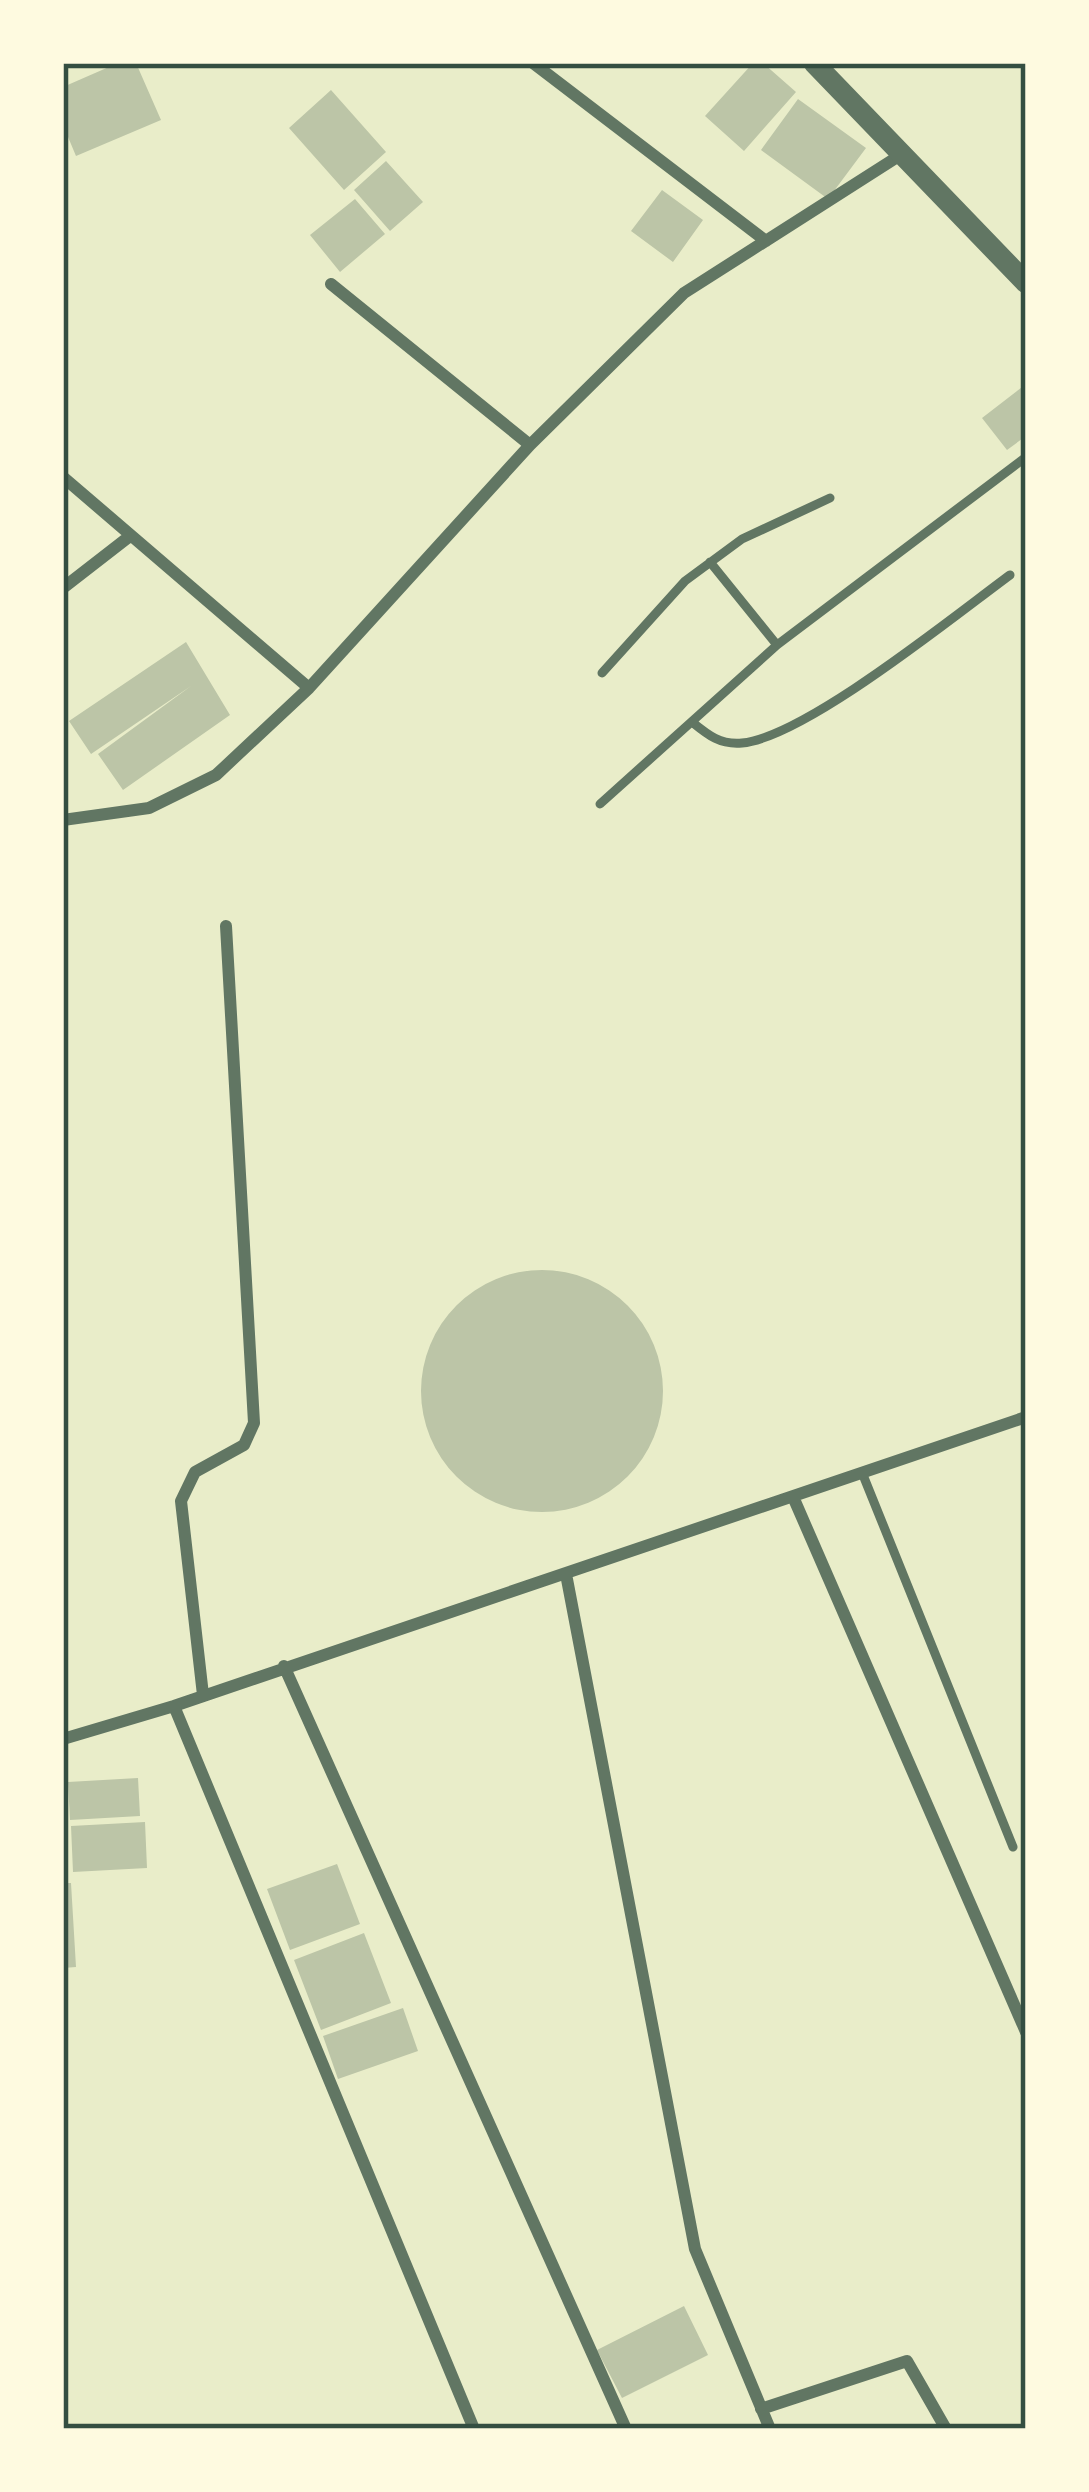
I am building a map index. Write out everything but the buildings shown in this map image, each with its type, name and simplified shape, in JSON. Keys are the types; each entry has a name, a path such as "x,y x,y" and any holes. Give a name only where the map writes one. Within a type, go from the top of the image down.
{"street":[{"path":"533,63 766,241"},
{"path":"814,63 1026,283"},
{"path":"63,820 149,808 216,775 309,688 530,445 684,292 902,154"},
{"path":"331,284 530,445"},
{"path":"63,476 309,688"},
{"path":"63,588 130,536"},
{"path":"202,1695 181,1502 195,1472 244,1445 254,1423 226,926"},
{"path":"63,1738 174,1706 1026,1417"},
{"path":"794,1499 1026,2032"},
{"path":"566,1574 695,2249 770,2429"},
{"path":"284,1666 626,2429"},
{"path":"174,1706 474,2429"},
{"path":"760,2409 908,2361 946,2429"}],"lane":[{"path":"601,804 778,645 1026,457"},
{"path":"602,673 685,581 742,538 830,498"},
{"path":"710,562 778,645"},
{"path":"692,722 714,740 741,743 776,733 877,673 1010,575"},
{"path":"863,1475 1013,1846"}]}
